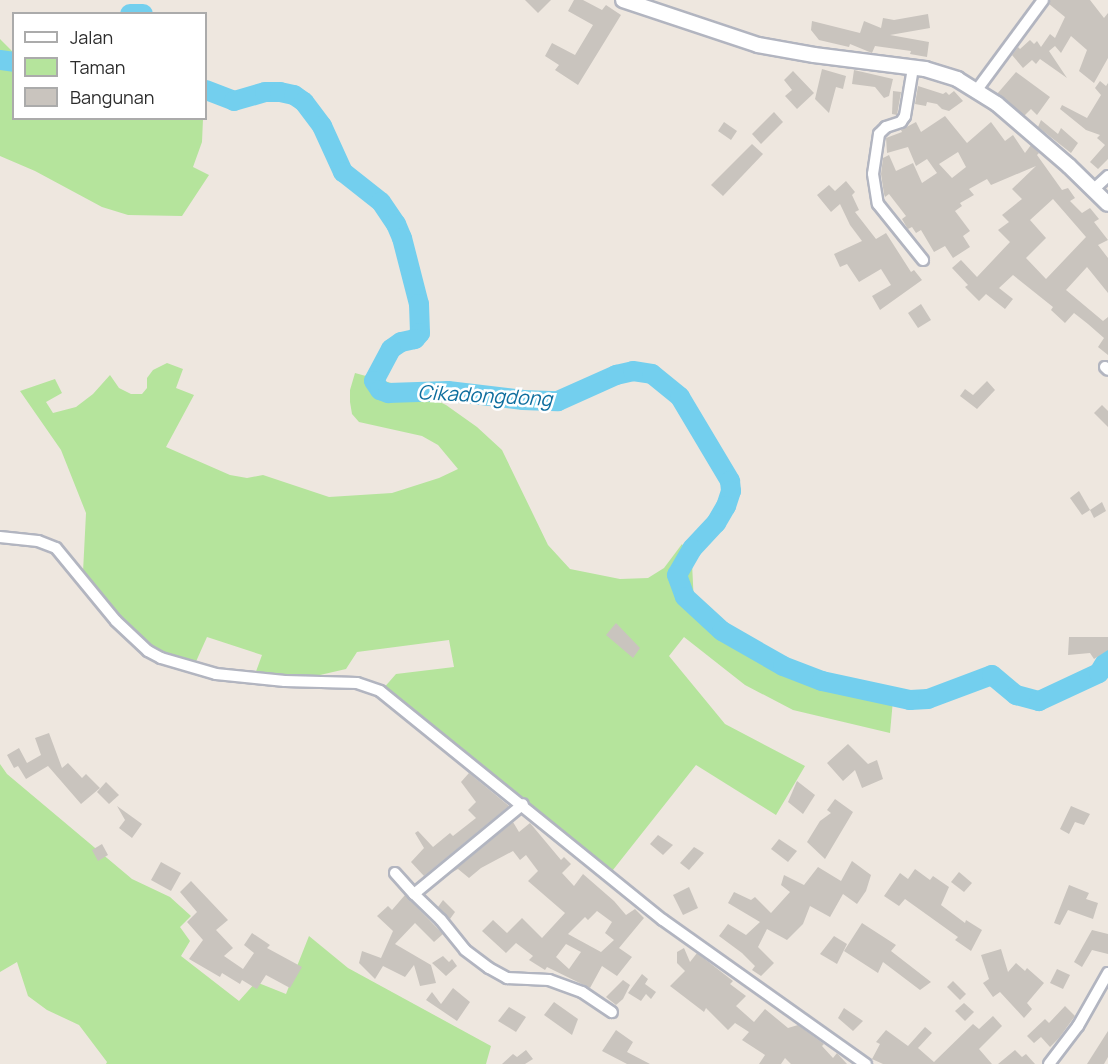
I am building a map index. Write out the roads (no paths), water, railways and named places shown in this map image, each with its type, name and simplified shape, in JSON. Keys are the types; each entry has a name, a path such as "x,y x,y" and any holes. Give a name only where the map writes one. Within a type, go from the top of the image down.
{"street":[{"path":"623,0 758,45 940,73 997,104 1108,204"},
{"path":"976,91 1044,0"},
{"path":"913,68 904,119 886,127 879,134 873,174 878,204 923,260"},
{"path":"1094,189 1108,176"},
{"path":"0,537 38,541 56,548 116,621 148,651 161,658 216,674 371,686 413,715 663,920 866,1064"},
{"path":"414,894 523,804"},
{"path":"395,873 441,920 465,950 489,968 507,978 558,983 582,992 612,1012"},
{"path":"1049,1064 1078,1026 1108,972"}],"waterway":[{"name":"Cikadongdong","path":"0,60 12,62"},
{"name":"Cikadongdong","path":"207,90 234,101 265,92 280,92 294,95 304,102 322,126 343,172 381,202 396,224 402,238 419,304 420,333 415,339 401,342 391,349 374,381 380,390 388,393 448,391 523,400 558,401 616,375 633,371 652,374 680,397 730,481 731,491 726,506 716,523 692,549 677,575 685,597 722,631 783,666 822,681 910,700 928,699 992,675 1016,695 1039,701 1099,673 1108,658"}]}
